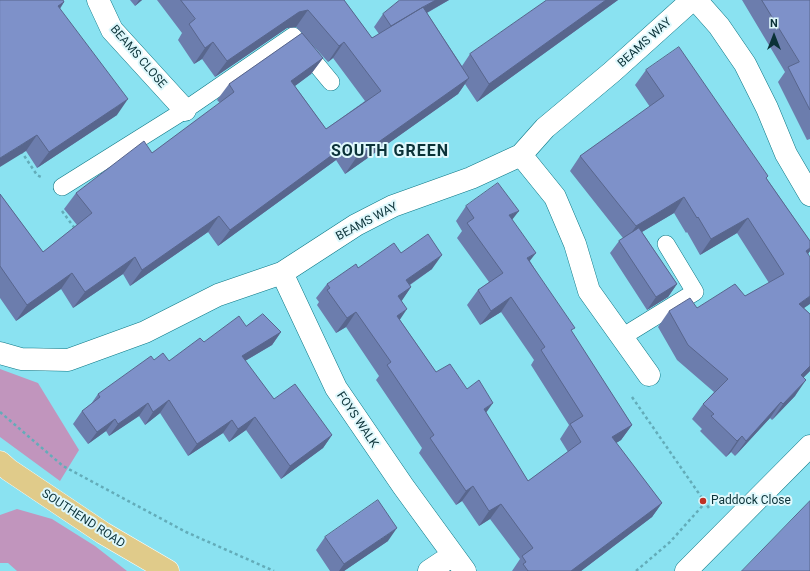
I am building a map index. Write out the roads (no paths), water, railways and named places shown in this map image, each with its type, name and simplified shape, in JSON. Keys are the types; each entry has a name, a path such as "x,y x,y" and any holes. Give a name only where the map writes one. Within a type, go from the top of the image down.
{"main road":[{"name":"SOUTHEND ROAD","path":"0,462 9,470 103,533 168,571"}],"street":[{"name":"BEAMS CLOSE","path":"98,0 112,30 185,110"},
{"name":"BEAMS WAY","path":"0,353 20,359 68,360 145,332 218,295 282,273 356,225 393,206 471,178 521,155 545,128 612,72 692,0"},
{"path":"696,0 719,26 745,64 767,108 786,154 810,195"},
{"path":"521,155 555,197 575,244 589,291 649,375"},
{"name":"FOYS WALK","path":"282,273 336,388 403,486 459,563 429,571"},
{"path":"686,571 810,446"}],"lane":[{"path":"62,188 185,110 293,36 331,82"},
{"path":"622,337 695,292 666,244"}],"place":[{"name":"Paddock Close","path":"703,501"}],"district":[{"name":"SOUTH GREEN","path":"390,152"}]}
